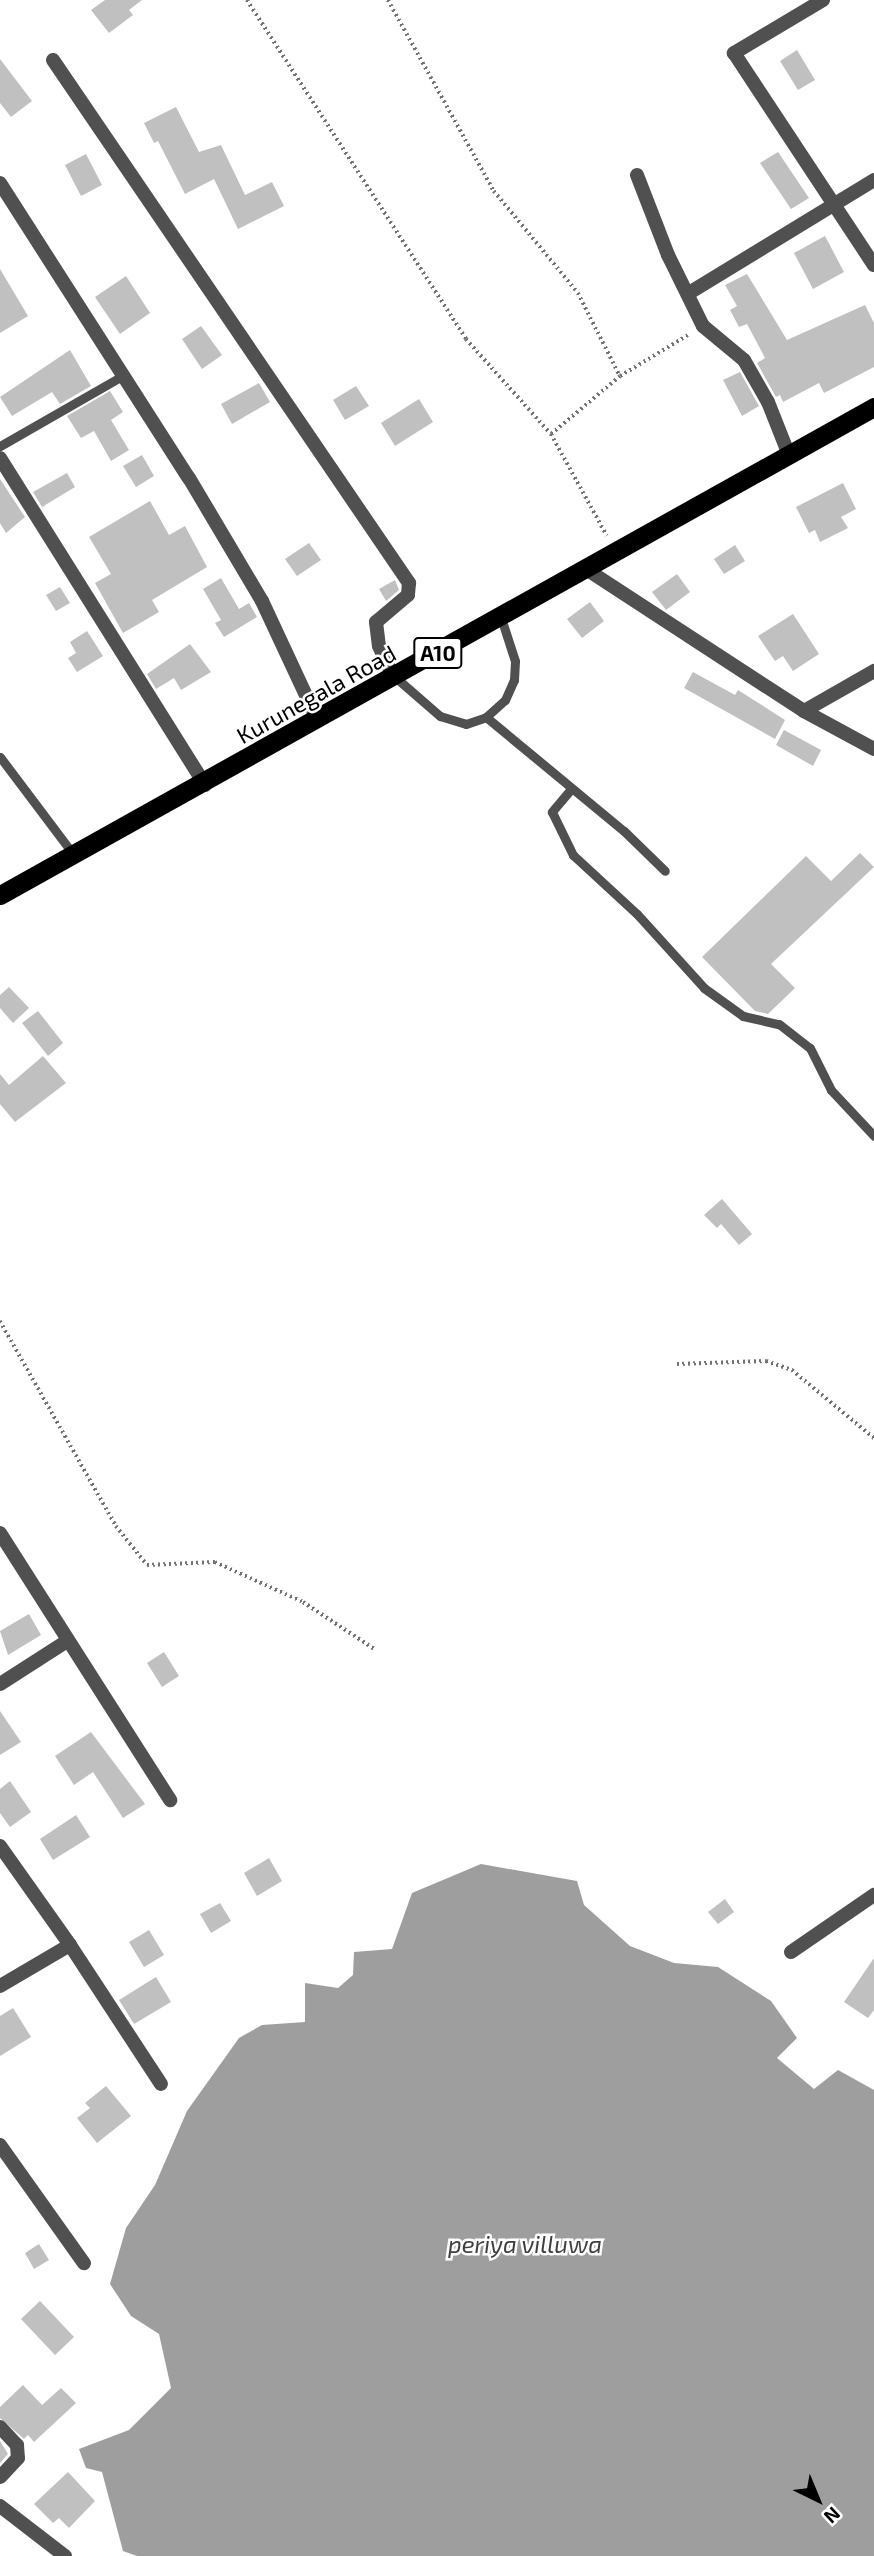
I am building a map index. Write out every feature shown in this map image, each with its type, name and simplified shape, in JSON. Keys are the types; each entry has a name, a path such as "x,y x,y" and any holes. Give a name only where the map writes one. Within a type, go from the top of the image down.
{"highway":[{"name":"Kurunegala Road","path":"0,895 205,785 874,407"}],"street":[{"path":"823,0 734,53 874,265"},
{"path":"53,60 409,583 408,595 376,622 379,646 394,678"},
{"path":"637,175 668,256 689,293 703,326 744,360 768,402 789,455"},
{"path":"689,293 834,201 874,180"},
{"path":"0,183 124,375 262,601 318,720"},
{"path":"0,458 205,785"},
{"path":"586,569 803,711 874,749"},
{"path":"803,711 874,671"},
{"path":"0,1533 170,1800"},
{"path":"0,1684 67,1641"},
{"path":"0,1846 70,1945 161,2084"},
{"path":"790,1952 874,1895"},
{"path":"0,1986 70,1945"},
{"path":"0,2145 84,2263"},
{"path":"0,2427 17,2445 18,2458 0,2477"},
{"path":"0,2506 65,2556"}],"lane":[{"path":"0,446 124,375"},
{"path":"394,678 440,716 466,724 486,717 505,700 514,680 515,661 500,618"},
{"path":"486,717 624,831 665,872"},
{"path":"0,757 74,856"},
{"path":"571,789 552,812 573,855 637,914 704,988 743,1016 779,1024 810,1048 831,1090 874,1136"}],"path":[{"path":"247,0 466,339 551,434 616,553"},
{"path":"388,0 494,191 578,293 620,376"},
{"path":"551,434 620,376 703,326"},
{"path":"0,1321 116,1526 147,1565 215,1562 303,1602 376,1650"},
{"path":"677,1364 766,1362 792,1370 874,1438"}],"water":[{"name":"periya villuwa","path":"481,1864 577,1881 584,1905 630,1946 674,1963 718,1967 771,2001 797,2038 777,2058 814,2089 838,2070 874,2090 874,2556 137,2556 123,2551 102,2472 86,2468 79,2449 129,2430 171,2388 159,2334 131,2316 110,2284 126,2228 155,2185 187,2111 239,2038 262,2025 305,2022 305,1983 338,1988 353,1975 354,1952 392,1949 412,1893"}],"building":[{"path":"105,0 142,0 129,10 133,15 109,33 91,10"},
{"path":"797,50 815,80 798,90 780,61"},
{"path":"0,59 32,101 11,117 0,103"},
{"path":"176,107 199,152 221,145 245,195 272,182 284,206 238,229 214,179 185,194 158,141 154,143 144,123"},
{"path":"778,152 809,198 791,209 760,163"},
{"path":"86,154 102,185 81,196 65,165"},
{"path":"825,236 844,272 813,289 794,253"},
{"path":"0,269 28,316 0,333"},
{"path":"747,274 787,340 865,305 874,323 874,367 824,393 819,383 783,402 780,395 776,397 757,363 765,358 747,324 739,327 730,310 737,306 725,285"},
{"path":"126,276 150,313 120,334 95,297"},
{"path":"201,326 222,355 202,369 182,339"},
{"path":"70,350 91,386 60,404 52,392 12,416 0,397"},
{"path":"740,372 759,406 742,416 723,380"},
{"path":"259,383 270,402 232,424 221,404"},
{"path":"356,386 369,406 345,420 333,400"},
{"path":"110,391 123,412 111,420 129,450 111,461 94,431 81,438 67,416"},
{"path":"419,399 433,422 395,446 381,423"},
{"path":"142,455 154,476 136,487 123,466"},
{"path":"67,473 75,487 42,507 33,492"},
{"path":"0,479 25,517 6,533 0,523"},
{"path":"843,483 856,509 841,517 848,528 820,542 815,530 809,533 796,507"},
{"path":"150,501 169,535 185,526 207,567 152,600 159,612 123,633 95,583 111,574 89,537"},
{"path":"309,543 321,560 297,576 285,559"},
{"path":"735,545 745,561 724,574 714,559"},
{"path":"677,574 690,592 666,610 652,592"},
{"path":"221,578 239,609 249,603 257,617 224,637 215,623 221,620 203,589"},
{"path":"395,580 399,590 386,601 379,589"},
{"path":"60,587 70,603 56,611 46,595"},
{"path":"590,602 604,621 582,638 567,619"},
{"path":"793,614 819,654 793,671 783,656 775,661 758,636"},
{"path":"87,631 103,656 77,672 68,658 76,653 70,642"},
{"path":"190,644 211,672 181,690 174,678 156,689 147,674"},
{"path":"693,672 735,695 738,690 785,720 775,739 684,688"},
{"path":"784,730 821,750 813,766 776,745"},
{"path":"860,853 874,867 771,964 795,988 768,1014 755,1011 702,957 806,856 831,881"},
{"path":"9,987 29,1008 13,1023 0,1008 0,995"},
{"path":"38,1011 63,1043 48,1056 22,1023"},
{"path":"43,1056 66,1083 15,1122 0,1104 0,1074 9,1085"},
{"path":"722,1199 752,1234 739,1245 721,1224 717,1228 704,1215"},
{"path":"29,1614 41,1635 8,1655 0,1631"},
{"path":"164,1652 179,1676 162,1687 147,1663"},
{"path":"0,1711 21,1742 0,1755"},
{"path":"91,1732 145,1804 123,1818 93,1772 74,1785 55,1756"},
{"path":"10,1781 31,1812 10,1827 0,1813 0,1789"},
{"path":"76,1815 90,1837 53,1860 40,1839"},
{"path":"269,1858 282,1881 257,1896 244,1873"},
{"path":"725,1899 734,1912 718,1924 708,1912"},
{"path":"220,1903 231,1921 211,1933 200,1914"},
{"path":"149,1930 164,1955 144,1967 129,1942"},
{"path":"874,1958 874,2010 868,2018 844,2002"},
{"path":"156,1977 171,2002 134,2024 119,2000"},
{"path":"13,2008 31,2037 0,2056 0,2016"},
{"path":"106,2086 131,2116 97,2143 77,2118 90,2108 85,2103"},
{"path":"39,2244 49,2260 34,2269 25,2253"},
{"path":"40,2301 74,2337 55,2355 21,2319"},
{"path":"23,2385 42,2405 61,2388 76,2403 34,2442 28,2435 24,2439 0,2418 0,2407"},
{"path":"0,2441 8,2454 0,2463"},
{"path":"68,2472 95,2501 69,2528 59,2518 53,2523 34,2504"}]}
